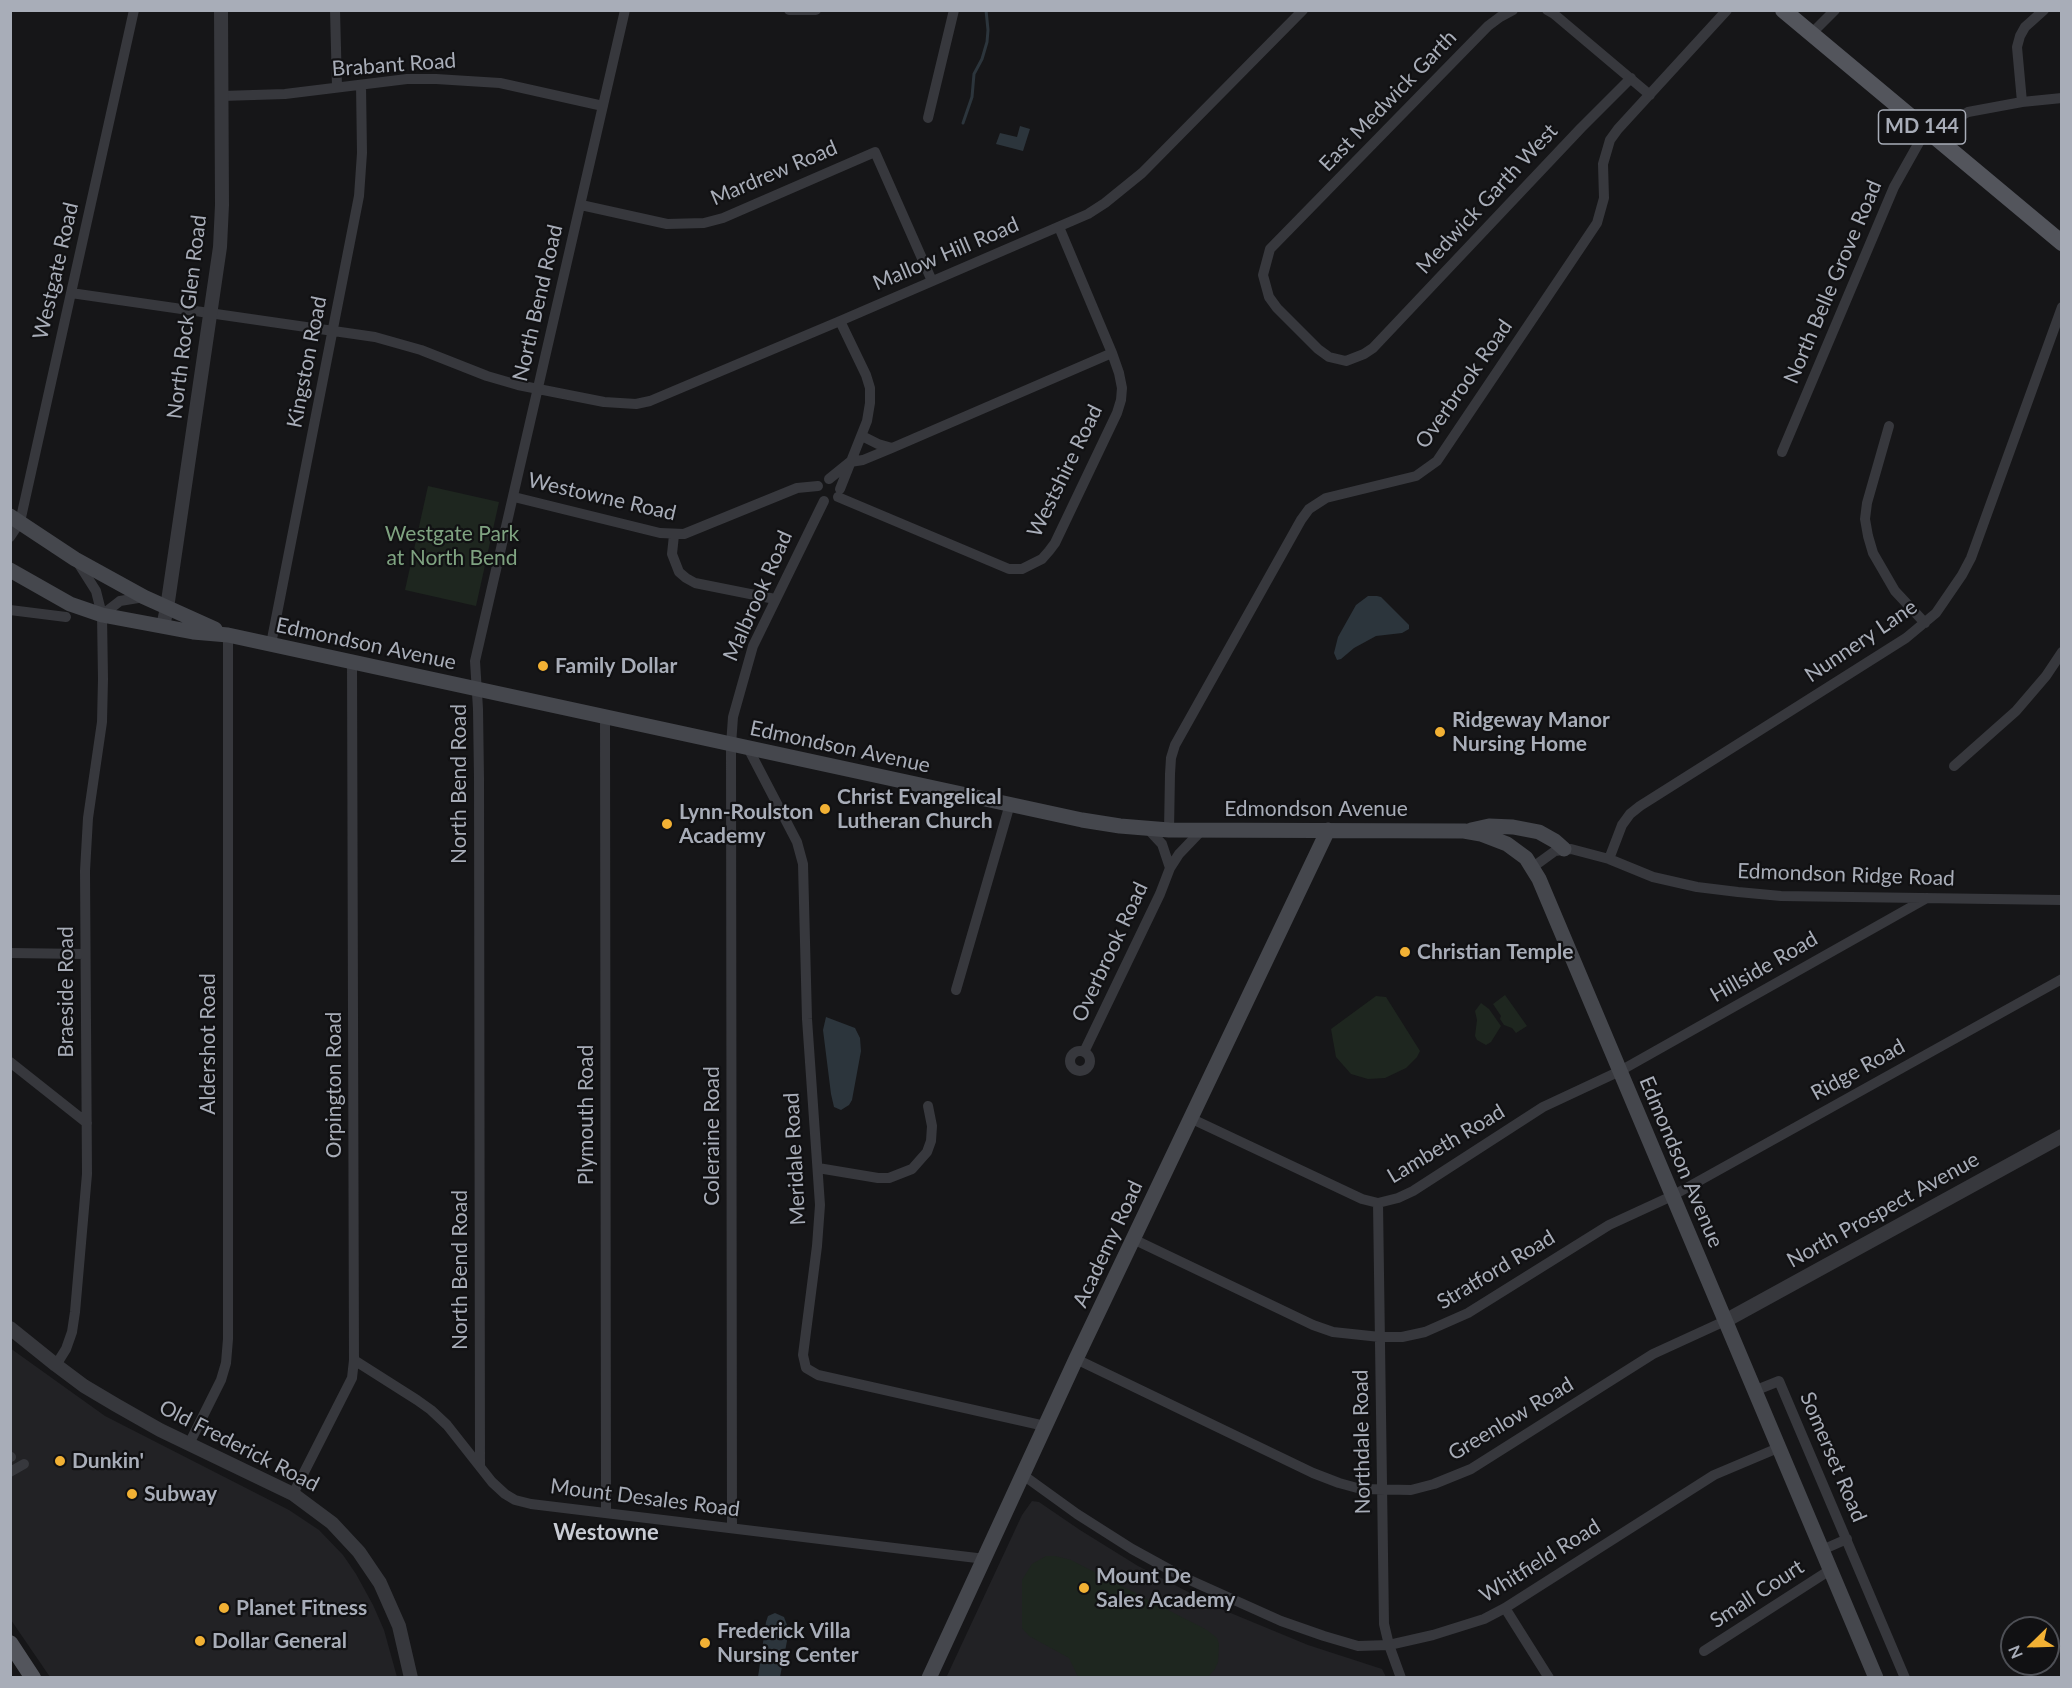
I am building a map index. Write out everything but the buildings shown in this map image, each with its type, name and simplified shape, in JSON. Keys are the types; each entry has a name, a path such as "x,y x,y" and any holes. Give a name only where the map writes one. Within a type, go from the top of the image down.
{"main road":[{"name":"MD 144","path":"1783,10 2061,243"},
{"name":"Edmondson Avenue","path":"15,519 75,559 144,597 228,635"},
{"name":"Edmondson Avenue","path":"10,570 69,604 102,615 193,632 228,635 1082,820 1169,830 1464,831 1481,834 1507,844 1526,858 1533,867 1876,1677"},
{"path":"1464,831 1489,826 1513,827 1539,832 1564,849"},
{"name":"Academy Road","path":"929,1677 1076,1359 1328,830"},
{"path":"10,1643 33,1677"}],"street":[{"name":"Westgate Road","path":"10,537 71,293 134,10"},
{"name":"North Rock Glen Road","path":"163,626 220,247 221,10"},
{"path":"335,10 337,87"},
{"name":"North Bend Road","path":"480,1466 477,690 475,662 625,10"},
{"path":"789,10 816,10"},
{"path":"928,118 954,10"},
{"name":"Mallow Hill Road","path":"71,293 333,330 396,342 488,376 538,389 604,402 636,404 650,401 1059,228 1105,203 1142,173 1303,10"},
{"name":"East Medwick Garth","path":"1270,249 1488,26 1512,10"},
{"path":"1547,10 1650,95"},
{"name":"Overbrook Road","path":"1169,830 1171,758 1175,745 1301,520 1309,509 1326,498 1416,476 1437,460 1597,223 1604,198 1603,164 1606,151 1618,129 1727,10"},
{"path":"1811,34 1835,10"},
{"path":"2022,102 2016,59 2017,47 2025,27 2044,10"},
{"name":"Medwick Garth West","path":"1270,249 1263,275 1269,297 1277,308 1329,357 1346,361 1364,354 1373,348 1630,78"},
{"name":"Brabant Road","path":"222,96 285,94 407,79 470,80 500,83 603,106"},
{"name":"Kingston Road","path":"271,644 359,196 362,153 361,85"},
{"name":"North Belle Grove Road","path":"1782,452 1894,187 1931,134 1968,112 2022,102 2061,98"},
{"name":"Mardrew Road","path":"581,205 667,224 704,223 723,218 875,152 932,281"},
{"name":"Westshire Road","path":"839,493 1009,569 1022,569 1042,559 1055,543 1119,406 1122,388 1112,353 1059,228"},
{"name":"Nunnery Lane","path":"1609,859 1622,825 1640,806 1906,638 1925,623 1947,598 1971,558 2061,307"},
{"path":"840,321 866,375 870,388 870,403 862,435 850,462 839,493 831,502 824,501 818,496 818,486 820,482 829,479 850,462 863,460 892,448 1112,353"},
{"path":"1890,426 1867,504 1865,519 1868,536 1873,553 1895,591 1925,623"},
{"path":"862,435 892,448"},
{"path":"829,479 836,481 839,493"},
{"name":"Westowne Road","path":"513,497 674,535 696,530 797,488 818,486"},
{"name":"Malbrook Road","path":"731,745 733,717 753,646 824,501"},
{"path":"674,535 672,554 679,572 686,578 694,583 775,600"},
{"name":"Braeside Road","path":"56,1365 66,1349 72,1332 87,1174 85,872 88,818 102,722 102,615 96,591 75,559"},
{"path":"102,615 120,601 144,597"},
{"path":"10,610 66,617"},
{"name":"Aldershot Road","path":"189,1444 221,1380 226,1363 228,1339 228,635"},
{"path":"1954,766 2016,711 2046,676 2061,652"},
{"name":"Orpington Road","path":"293,1494 352,1378 354,1360 352,662"},
{"name":"Plymouth Road","path":"605,717 606,1512"},
{"name":"Coleraine Road","path":"731,745 732,1528"},
{"name":"Meridale Road","path":"748,748 797,842 804,864 807,1019 818,1168 819,1223 803,1355 806,1368 818,1375 1045,1426"},
{"path":"956,990 1010,804"},
{"name":"Overbrook Road","path":"1148,829 1162,844 1170,868"},
{"name":"Overbrook Road","path":"1084,1052 1160,894 1170,868 1179,854 1202,830"},
{"path":"1533,867 1556,851 1564,849"},
{"name":"Edmondson Ridge Road","path":"1564,849 1609,859 1653,877 1697,887 1781,896 2061,900"},
{"name":"Hillside Road","path":"1620,1071 1927,898"},
{"path":"10,953 85,954"},
{"name":"Ridge Road","path":"1672,1196 2061,979"},
{"path":"10,1062 87,1123"},
{"name":"Lambeth Road","path":"1190,1118 1343,1191 1378,1203 1413,1191 1544,1107 1620,1071"},
{"path":"818,1168 878,1178 889,1178 912,1169 927,1152 931,1141 932,1126 928,1106"},
{"name":"North Prospect Avenue","path":"1725,1322 2061,1136"},
{"name":"Stratford Road","path":"1133,1239 1313,1325 1343,1334 1402,1336 1425,1332 1447,1324 1609,1225 1672,1196"},
{"name":"Northdale Road","path":"1378,1203 1384,1624 1401,1677"},
{"name":"Greenlow Road","path":"1076,1359 1313,1473 1361,1489 1411,1490 1434,1484 1471,1469 1653,1354 1725,1322"},
{"name":"Old Frederick Road","path":"10,1328 84,1386 116,1406 293,1494 332,1522 372,1569 380,1583 399,1626 411,1677"},
{"name":"Mount Desales Road","path":"354,1360 431,1410 447,1425 505,1494 515,1500 531,1504 985,1558"},
{"name":"Somerset Road","path":"1754,1391 1779,1381 1905,1677"},
{"name":"Whitfield Road","path":"1023,1474 1077,1514 1132,1549 1183,1577 1281,1621 1324,1636 1358,1646 1389,1645 1455,1629 1484,1619 1714,1475 1778,1448"},
{"path":"10,1472 24,1464"},
{"name":"Somerset Road","path":"1822,1550 1847,1539"},
{"name":"Small Court","path":"1704,1651 1830,1570"},
{"path":"1504,1608 1549,1677"}],"shaded area":[{"path":"1020,126 1030,129 1023,151 996,144 1000,133 1017,137"},
{"path":"1368,596 1381,597 1409,625 1409,629 1402,633 1376,636 1337,660 1334,653 1338,637 1356,605"},
{"path":"826,1017 855,1028 860,1038 861,1051 852,1100 841,1110 834,1107 831,1094 823,1030"},
{"path":"10,1348 105,1416 289,1510 319,1530 343,1555 373,1605 384,1630 397,1677 50,1677 11,1620"},
{"name":"Mount De Sales Academy","path":"1032,1501 1039,1502 1138,1566 1221,1609 1308,1645 1382,1669 1386,1677 946,1678 1022,1515"},
{"path":"775,1613 784,1617 787,1625 787,1641 780,1677 758,1677 766,1622 768,1616"}],"green space":[{"name":"Westgate Park at North Bend","path":"428,486 499,502 476,606 405,590"},
{"path":"1505,995 1527,1026 1516,1033 1512,1028 1504,1025 1493,1004"},
{"path":"1376,996 1386,997 1420,1051 1406,1068 1385,1078 1368,1079 1351,1074 1336,1057 1331,1029"},
{"path":"1481,1003 1489,1009 1501,1026 1491,1042 1486,1045 1477,1040 1475,1036 1477,1020 1475,1011"},
{"path":"1046,1556 1071,1560 1207,1630 1217,1638 1219,1644 1218,1662 1215,1669 1208,1677 1078,1677 1069,1658 1029,1636 1022,1628 1022,1580 1032,1564"}],"waterway":[{"path":"963,123 972,97 974,74 987,42 986,10"}],"place":[{"name":"Family Dollar","path":"543,666"},
{"name":"Ridgeway Manor Nursing Home","path":"1440,732"},
{"name":"Christ Evangelical Lutheran Church","path":"825,809"},
{"name":"Lynn-Roulston Academy","path":"667,824"},
{"name":"Christian Temple","path":"1405,952"},
{"name":"Dunkin'","path":"60,1461"},
{"name":"Subway","path":"132,1494"},
{"name":"Mount De Sales Academy","path":"1084,1588"},
{"name":"Planet Fitness","path":"224,1608"},
{"name":"Dollar General","path":"200,1641"},
{"name":"Frederick Villa Nursing Center","path":"705,1643"}],"district":[{"name":"Westowne","path":"606,1533"}]}
